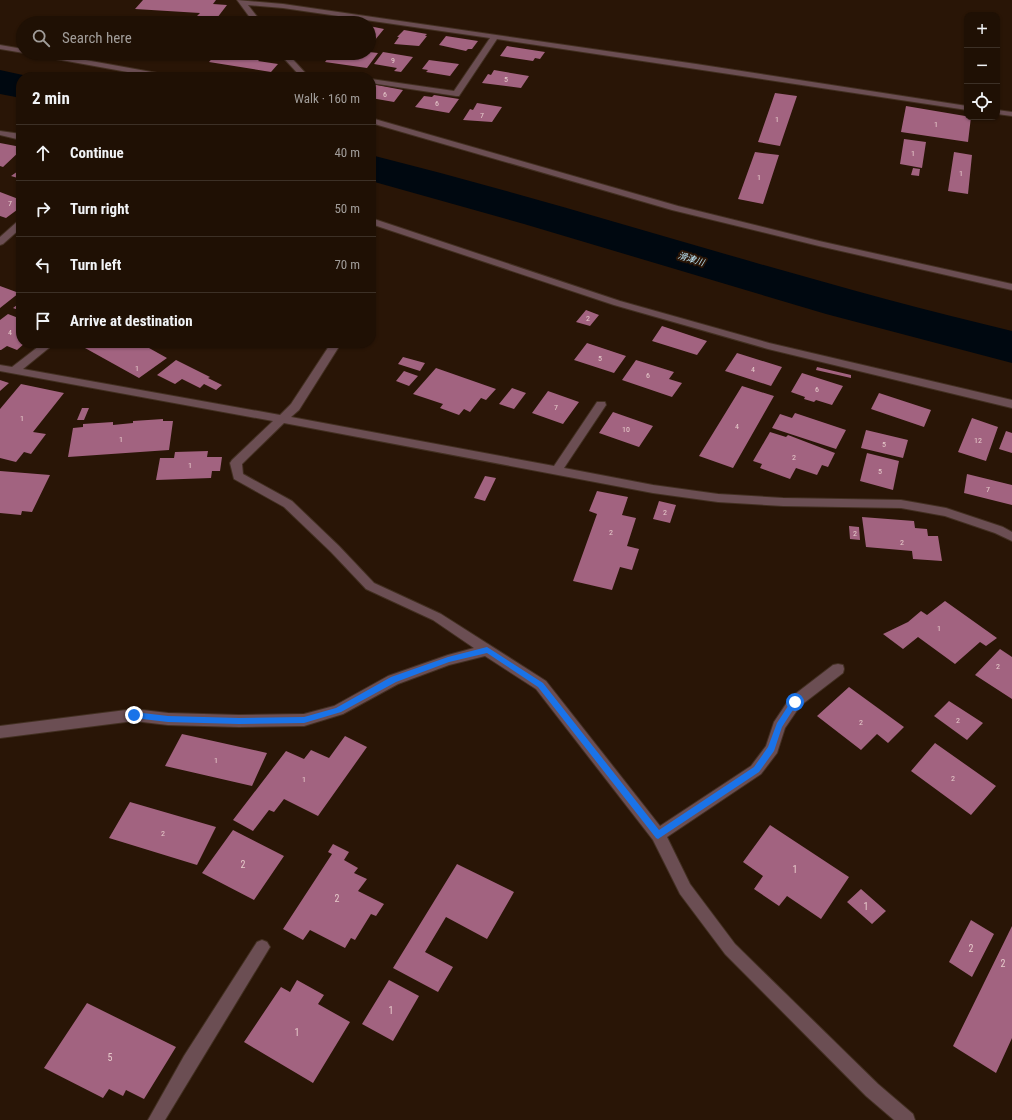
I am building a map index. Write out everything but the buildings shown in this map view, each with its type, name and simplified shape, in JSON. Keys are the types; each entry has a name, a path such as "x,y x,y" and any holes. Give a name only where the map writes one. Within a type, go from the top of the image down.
{"street":[{"path":"242,1 253,16"},
{"path":"242,1 349,16"},
{"path":"376,20 696,66 964,108"},
{"path":"376,82 456,94 494,38"},
{"path":"0,47 16,50"},
{"path":"73,60 140,72"},
{"path":"289,60 300,72"},
{"path":"1000,112 1012,114"},
{"path":"376,121 436,137 626,195 792,238 1012,287"},
{"path":"0,133 16,136"},
{"path":"376,223 617,303 738,337 1012,404"},
{"path":"0,242 16,228"},
{"path":"15,370 44,348"},
{"path":"333,348 296,407 280,420 236,463 238,476 288,504 335,549 370,586 437,618 541,685 658,835 685,889 730,949 872,1090 907,1120"},
{"path":"0,368 653,489 718,498 783,502 901,504 946,512 999,530 1012,537"},
{"path":"556,471 601,405"},
{"path":"0,732 134,715 176,720 304,720 338,710 393,680 448,660 487,650"},
{"path":"658,835 756,770 772,749 779,726 795,702 838,669"},
{"path":"156,1120 190,1062 262,947"}],"waterway":[{"name":"滑津川","path":"0,82 16,85"},
{"name":"滑津川","path":"376,169 540,214 899,319 1012,347"}],"route":[{"path":"134,715 168,719 239,721 304,720 338,710 393,680 448,660 487,650 541,685 658,835 756,770 772,749 779,726 795,702"}]}
